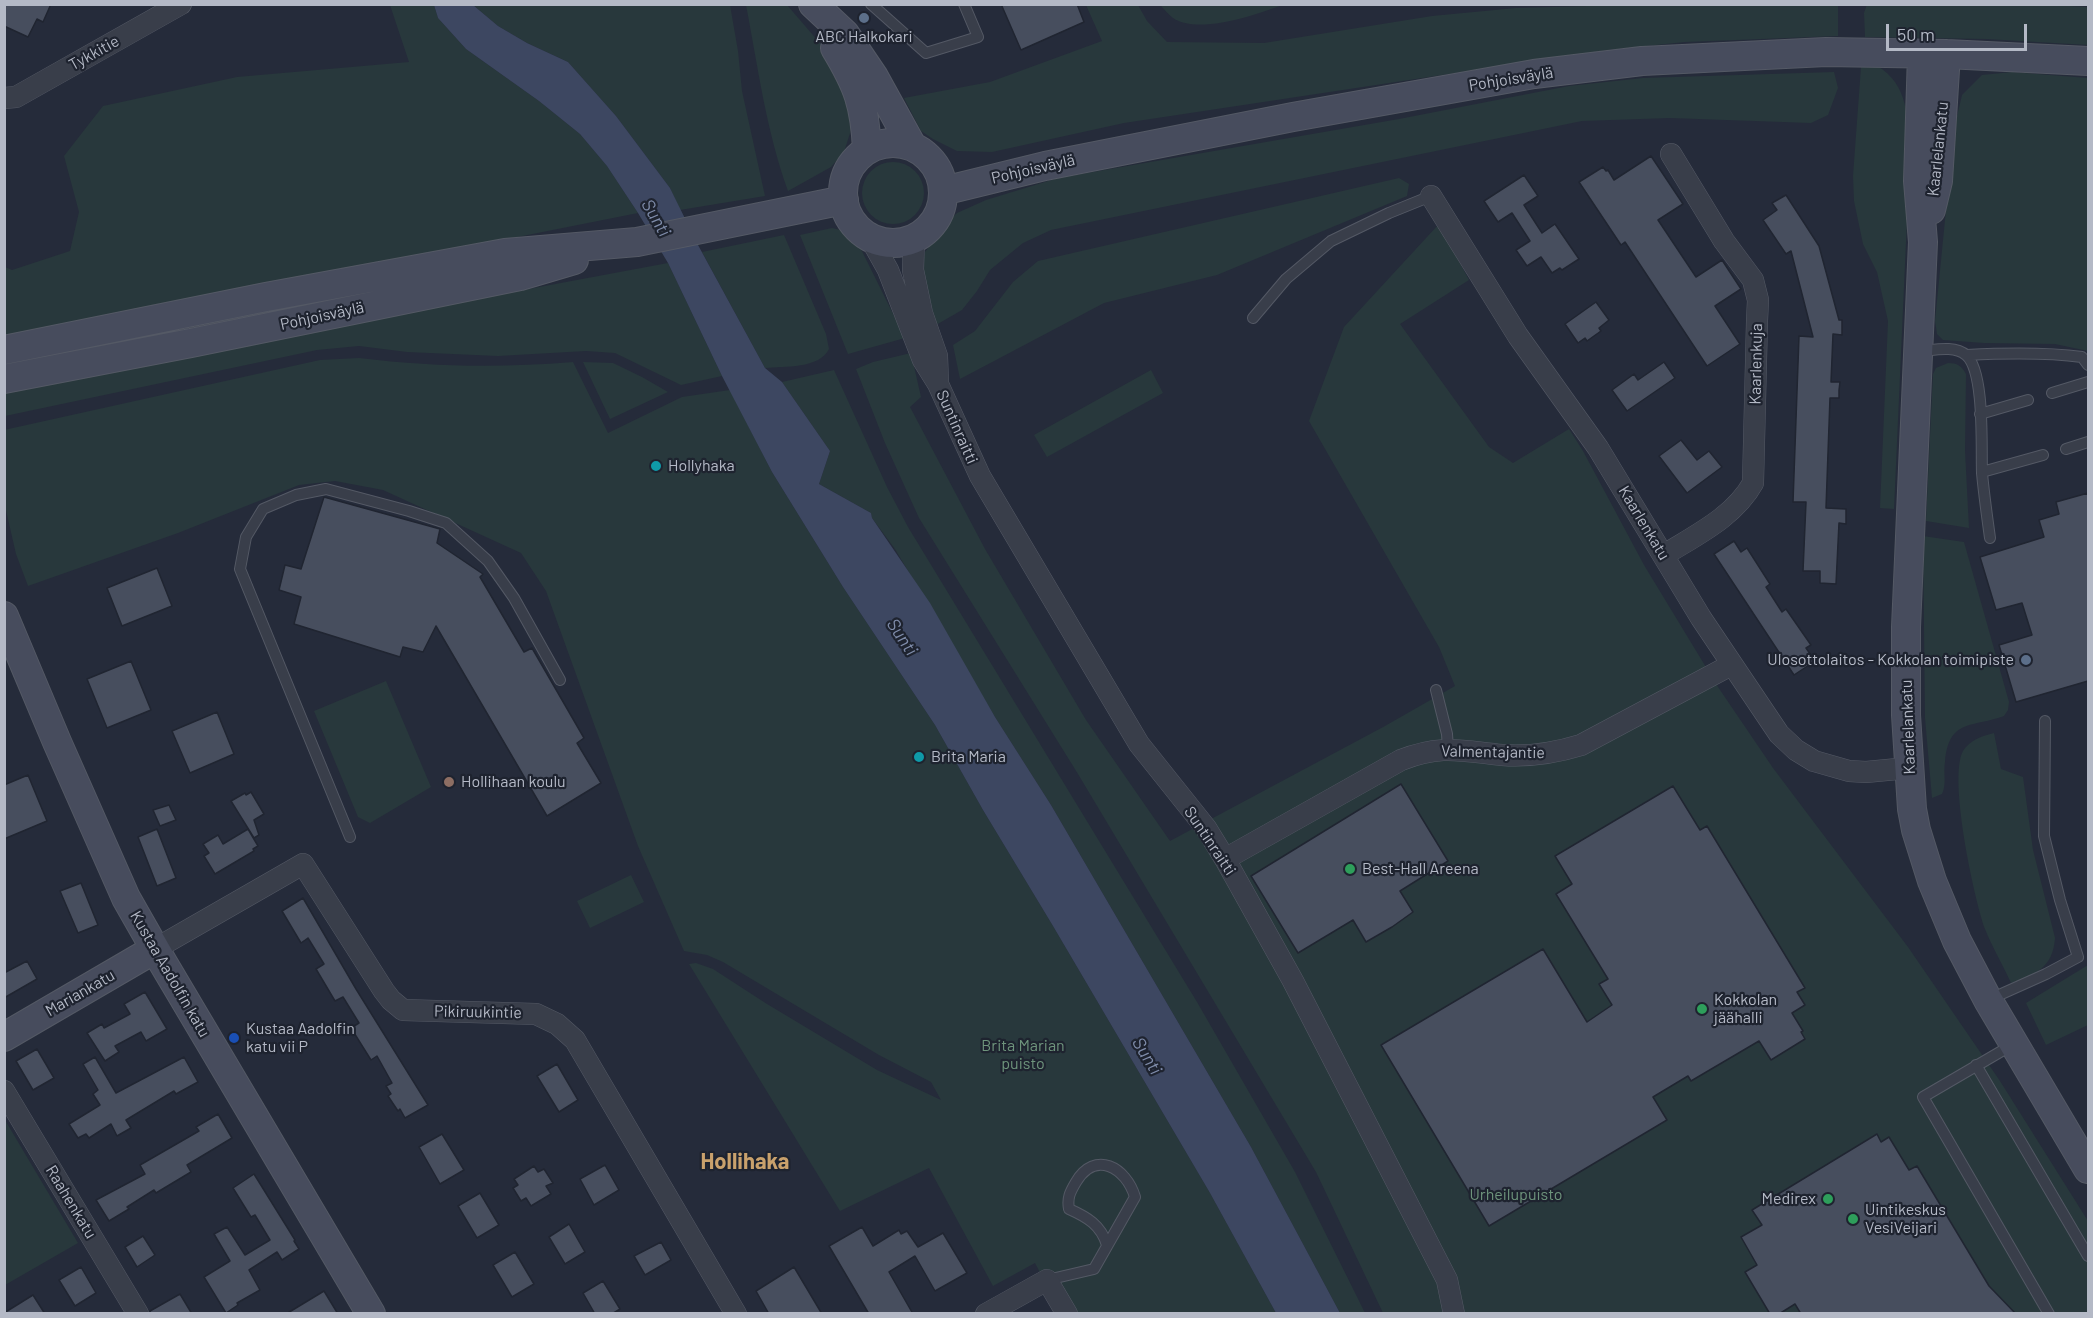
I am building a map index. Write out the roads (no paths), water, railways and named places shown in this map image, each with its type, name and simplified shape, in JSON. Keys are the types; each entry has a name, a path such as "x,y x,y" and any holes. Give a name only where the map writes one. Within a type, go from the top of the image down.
{"main road":[{"path":"811,4 845,34 874,77 912,146 930,159 941,180 943,191 938,214 932,224 914,238 903,242 891,242 869,236 852,221 844,200 846,177 858,157 867,150 889,143 912,146"},
{"path":"811,4 849,72 862,103 867,150"},
{"name":"Pohjoisväylä","path":"943,191 1078,159 1293,117 1534,74 1642,61 1853,53 2088,61"},
{"name":"Kaarlelankatu","path":"1934,54 1938,181 1923,242 1906,627 1908,768 1916,830 1932,881 1957,941 1988,1000 2088,1168"},
{"name":"Pohjoisväylä","path":"4,379 520,276 637,242 844,200"},
{"name":"Pohjoisväylä","path":"4,350 266,297 505,253 637,242"},
{"name":"Kustaa Aadolfin katu","path":"4,616 126,898 371,1314"},
{"name":"Mariankatu","path":"4,1037 155,949"}],"street":[{"name":"Tykkitie","path":"4,98 16,97 181,4"},
{"name":"Kaarlenkuja","path":"1664,555 1729,513 1744,498 1753,483 1758,321 1758,300 1753,280 1724,241 1671,154"},
{"name":"Kaarlenkatu","path":"1431,196 1518,336 1598,448 1731,665 1779,734 1796,750 1814,760 1849,771 1866,772 1908,768"},
{"name":"Suntinraitti","path":"869,236 888,270 923,360 938,384 980,476 1139,744 1206,828 1293,981 1448,1280 1454,1314"},
{"name":"Suntinraitti","path":"914,238 913,270 922,313 937,356 938,384"},
{"name":"Valmentajantie","path":"1225,859 1384,768 1421,752 1448,749 1502,755 1527,755 1555,752 1581,745 1731,665"},
{"name":"Pikiruukintie","path":"155,949 303,864 384,991 403,1010 525,1012 547,1018 567,1031 575,1040 736,1314"},
{"name":"Raahenkatu","path":"4,1091 138,1314"},
{"path":"986,1314 1047,1280 1066,1314"}],"lane":[{"path":"871,4 926,53 978,37 964,4"},
{"path":"1252,318 1286,279 1331,241 1431,196"},
{"path":"1917,351 1954,349 1966,355 2057,354 2082,357 2088,364"},
{"path":"1966,355 1976,371 1982,472 1990,538"},
{"path":"2052,393 2088,382"},
{"path":"1980,414 2028,400"},
{"path":"2066,449 2088,442"},
{"path":"1982,472 2043,455"},
{"path":"350,837 240,569 246,537 263,509 296,495 326,489 446,523 488,561 514,598 560,680"},
{"path":"1436,690 1447,734 1448,749"},
{"path":"2045,721 2044,836 2047,856 2078,957"},
{"path":"1988,1000 2046,974 2088,951"},
{"path":"2014,1044 1923,1096 2049,1314"},
{"path":"1976,1065 2088,1256"},
{"path":"1047,1280 1094,1269 1135,1197 1127,1180 1116,1169 1102,1164 1094,1165 1082,1172 1070,1191 1068,1200 1069,1209 1099,1227 1104,1233 1107,1245"}],"water":[{"name":"Sunti","path":"434,5 473,5 498,26 527,43 568,62 616,116 670,188 698,245 765,368 782,382 830,451 819,484 871,513 872,518 930,603 995,717 1051,805 1251,1147 1340,1313 1276,1313 1210,1193 935,725 843,587 772,472 722,376 668,263 638,213 607,166 580,134 539,101 466,49 438,18"}],"place":[{"name":"ABC Halkokari","path":"864,18"},
{"name":"Hollyhaka","path":"656,466"},
{"name":"Ulosottolaitos - Kokkolan toimipiste","path":"2026,660"},
{"name":"Brita Maria","path":"919,757"},
{"name":"Hollihaan koulu","path":"449,782"},
{"name":"Best‑Hall Areena","path":"1350,869"},
{"name":"Kokkolan jäähalli","path":"1702,1009"},
{"name":"Kustaa Aadolfin katu vii P","path":"234,1038"},
{"name":"Medirex","path":"1828,1199"},
{"name":"Uintikeskus VesiVeijari","path":"1853,1219"}],"district":[{"name":"Hollihaka","path":"745,1162"}],"park label":[{"name":"Brita Marian puisto","path":"1023,1055"},
{"name":"Urheilupuisto","path":"1516,1195"}]}
